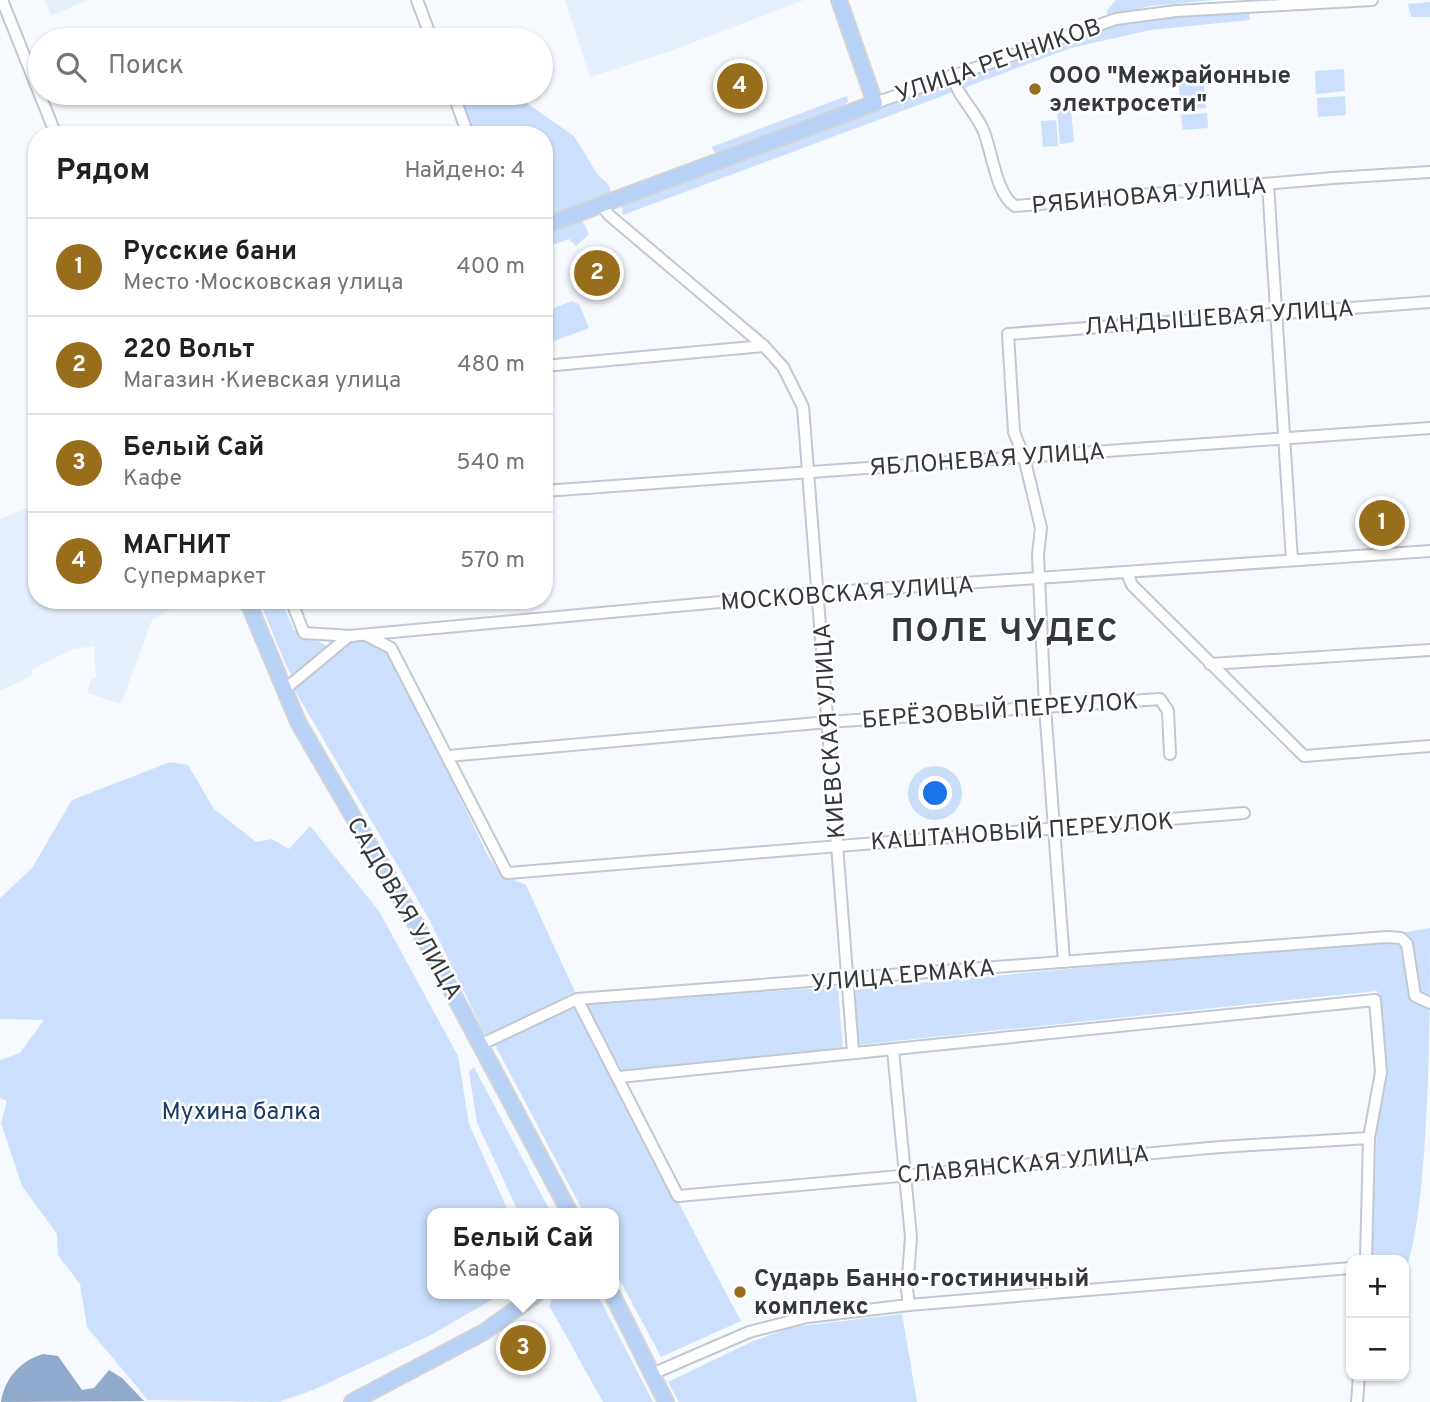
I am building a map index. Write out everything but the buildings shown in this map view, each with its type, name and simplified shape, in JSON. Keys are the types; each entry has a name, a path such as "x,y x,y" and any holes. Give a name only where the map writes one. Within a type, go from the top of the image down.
{"main road":[{"path":"553,223 875,103 839,0"},
{"name":"САДОВАЯ УЛИЦА","path":"251,609 284,691 314,751 418,928 567,1208"},
{"path":"352,1402 484,1332 530,1299"},
{"path":"614,1299 666,1402"}],"street":[{"path":"2,0 28,65"},
{"path":"417,0 428,28"},
{"name":"УЛИЦА РЕЧНИКОВ","path":"875,103 1093,26 1139,15 1372,0"},
{"name":"РЯБИНОВАЯ УЛИЦА","path":"952,75 958,94 982,127 992,163 1007,199 1015,206 1430,172"},
{"path":"44,105 52,126"},
{"path":"457,105 465,126"},
{"path":"1268,184 1292,560"},
{"name":"КИЕВСКАЯ УЛИЦА","path":"601,205 609,215 764,346 783,367 798,393 807,425 853,1051"},
{"name":"ЛАНДЫШЕВАЯ УЛИЦА","path":"1024,457 1014,432 1008,334 1430,302"},
{"path":"553,365 764,346"},
{"name":"ЯБЛОНЕВАЯ УЛИЦА","path":"553,490 1430,428"},
{"path":"1024,457 1041,528 1039,579 1045,707 1064,962"},
{"name":"МОСКОВСКАЯ УЛИЦА","path":"349,636 819,593 1430,551"},
{"path":"1127,573 1132,586 1304,756 1430,746"},
{"path":"295,609 304,633 370,636 391,648 448,756"},
{"path":"284,691 349,636"},
{"path":"1210,664 1430,650"},
{"name":"БЕРЁЗОВЫЙ ПЕРЕУЛОК","path":"448,756 828,722 1160,699 1168,711 1170,754"},
{"name":"КАШТАНОВЫЙ ПЕРЕУЛОК","path":"448,756 507,873 838,845 1054,831 1244,813"},
{"name":"УЛИЦА ЕРМАКА","path":"480,1045 577,999 1401,938 1407,944 1415,996 1430,1003"},
{"path":"577,999 620,1077 853,1051 893,1050 1376,1000 1381,1072 1369,1138 1366,1255"},
{"path":"893,1050 911,1237 907,1289 909,1305"},
{"name":"СЛАВЯНСКАЯ УЛИЦА","path":"620,1077 678,1196 1220,1147 1369,1138"},
{"path":"652,1374 749,1332 807,1317 909,1305 1346,1268"},
{"path":"1357,1402 1359,1381"}],"shaded area":[{"path":"45,0 87,0 51,16"},
{"path":"565,0 804,0 668,52 590,77"},
{"path":"28,508 28,609 171,609 152,620 121,704 87,693 91,679 96,678 94,646 73,649 33,669 31,676 0,691 0,519"},
{"path":"43,1354 58,1356 82,1390 94,1388 109,1370 122,1378 144,1401 1,1402 6,1385 15,1372 27,1361"}],"green space":[{"path":"1116,0 1214,0 1150,6 1110,16 1106,12"},
{"path":"1430,2 1430,17 1411,17 1408,4"},
{"path":"1248,9 1250,20 1150,30 1071,48 623,215 621,204 998,62 1110,26 1176,14"},
{"path":"1344,69 1345,91 1316,94 1315,71"},
{"path":"1203,74 1206,108 1181,110 1178,76"},
{"path":"847,96 848,102 836,110 787,132 721,156 715,153 712,147"},
{"path":"1345,96 1346,115 1318,117 1317,98"},
{"path":"461,105 529,105 574,136 597,174 608,184 613,197 553,220 553,126 470,126"},
{"path":"1071,109 1074,142 1060,144 1057,110"},
{"path":"1207,113 1208,128 1183,130 1181,115"},
{"path":"1056,120 1058,146 1043,147 1041,121"},
{"path":"582,220 589,234 576,246 569,239 553,245 553,229"},
{"path":"572,301 579,304 589,328 553,342 553,308"},
{"path":"263,609 285,609 294,630 328,646 297,677 290,673"},
{"path":"353,639 371,641 383,649 407,687 488,856 502,875 526,885 575,992 486,1037 429,919 294,689"},
{"name":"Мухина балка","path":"170,762 188,765 214,809 256,842 272,839 289,849 310,826 379,911 458,1056 469,1124 507,1208 427,1208 427,1299 493,1299 429,1336 313,1390 279,1402 148,1400 87,1327 80,1284 58,1255 57,1234 22,1186 1,1123 7,1101 0,1098 0,1060 20,1053 44,1020 0,1019 0,898 32,868 72,800"},
{"path":"1430,928 1429,1056 1424,1159 1409,1259 1409,1255 1371,1255 1380,1061 1377,991 857,1045 855,989 1334,944"},
{"path":"838,987 843,1051 622,1070 583,1003"},
{"path":"575,1007 741,1321 661,1357 619,1278 619,1208 581,1208 495,1045"},
{"path":"474,1067 548,1208 517,1208 477,1123 469,1072"},
{"path":"551,1299 600,1299 653,1402 603,1402 550,1307"},
{"path":"902,1314 917,1402 679,1402 668,1382 751,1342 792,1327"}],"place":[{"name":"МАГНИТ","path":"740,86"},
{"name":"ООО \"Межрайонные электросети\"","path":"1035,89"},
{"name":"220 Вольт","path":"597,273"},
{"name":"Русские бани","path":"1382,523"},
{"name":"Сударь Банно-гостиничный комплекс","path":"740,1292"},
{"name":"Белый Сай","path":"523,1348"}],"district":[{"name":"ПОЛЕ ЧУДЕС","path":"1005,630"}]}
